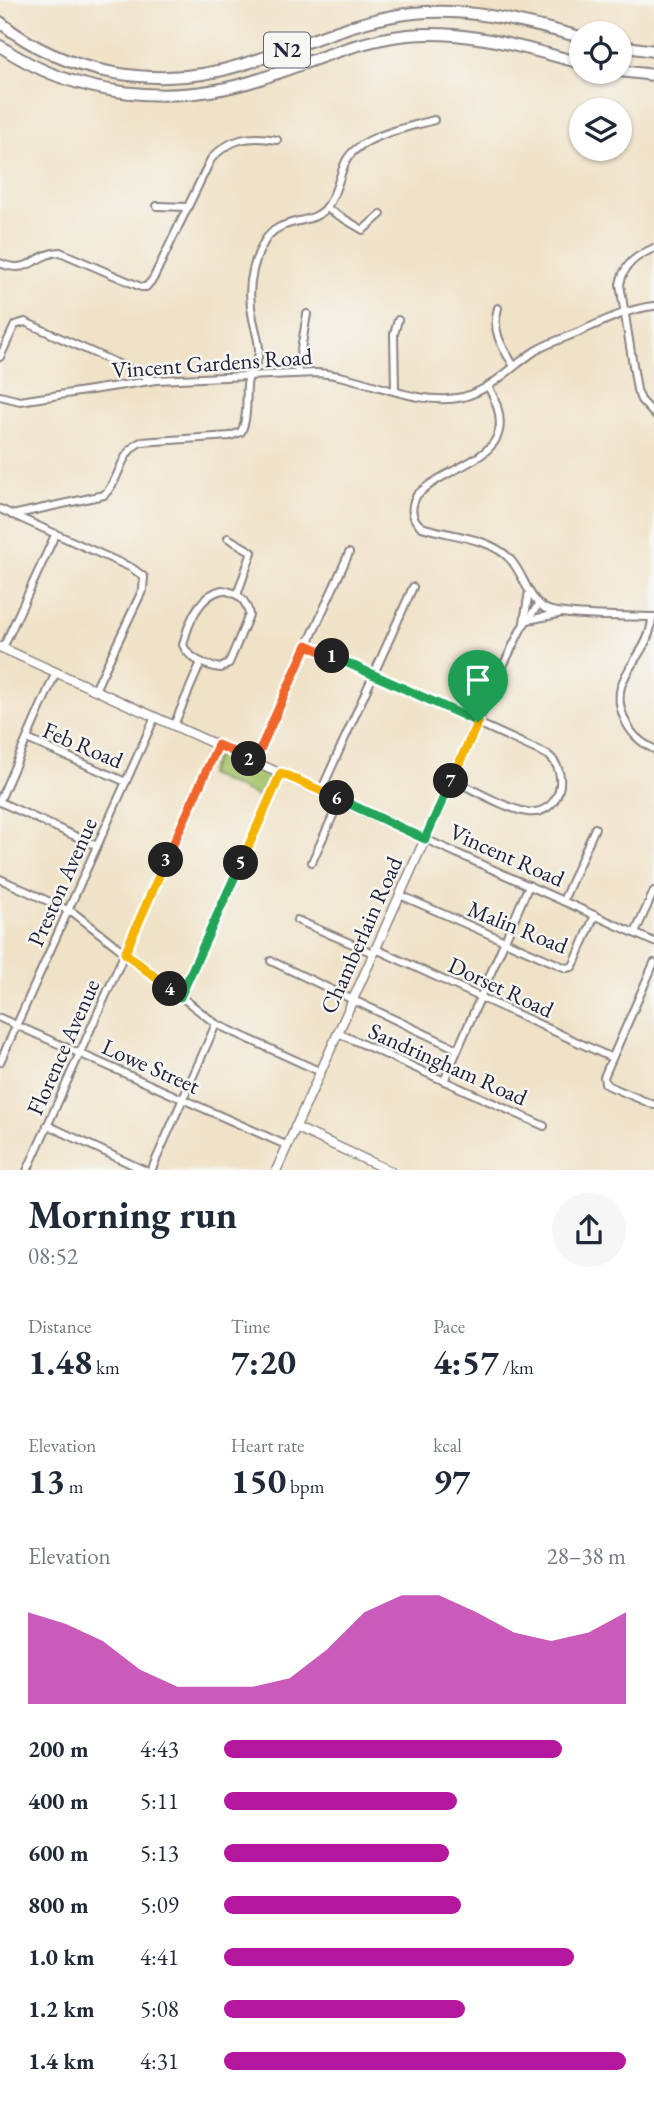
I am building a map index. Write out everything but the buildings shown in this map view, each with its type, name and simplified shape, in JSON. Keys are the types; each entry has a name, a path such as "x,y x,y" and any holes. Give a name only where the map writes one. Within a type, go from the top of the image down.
{"highway":[{"name":"N2","path":"0,22 44,51 99,70 126,75 174,78 240,66 328,35 412,13 481,14 569,34"},
{"path":"0,15 44,51"},
{"name":"N2","path":"0,46 31,65 62,78 98,88 163,95 237,86 351,47 409,35 468,37 504,43 569,60"},
{"path":"632,48 654,51"},
{"path":"632,72 654,75"}],"street":[{"path":"12,515 104,495 125,455 141,442 236,435 242,430 245,422 247,376 259,353 248,291 254,266 269,234 283,225 313,216 327,208 347,159 354,149 385,135 433,120"},
{"path":"0,263 12,268 25,267 48,253 61,252 146,287 153,279 207,164 226,145 248,137 277,140"},
{"path":"157,206 188,207"},
{"path":"327,208 363,230 381,214"},
{"path":"654,248 631,261 622,273 620,284 637,390 641,400 654,414"},
{"name":"Vincent Gardens Road","path":"0,396 13,401 28,400 156,380 297,373 339,375 443,399 462,397 488,386 543,347 623,312 654,306"},
{"path":"498,308 496,333 514,366"},
{"path":"297,373 307,314"},
{"path":"396,390 394,334 398,320"},
{"path":"0,357 15,325 25,322 156,380"},
{"path":"125,385 129,368"},
{"path":"488,386 500,409 501,418 499,432 493,444 480,455 421,491 413,501 415,521 422,527 500,551 514,563 529,591 539,604 548,610 653,617 649,639 624,677 619,696 622,715 629,728 644,744 654,749"},
{"path":"0,509 144,577 143,589 95,690"},
{"path":"33,524 39,509"},
{"path":"1,648 55,535"},
{"path":"228,538 252,552 237,595"},
{"path":"255,761 349,553"},
{"path":"321,791 413,587"},
{"path":"222,590 237,595 248,607 249,615 229,663 221,668 201,662 189,655 183,645 203,599 222,590"},
{"path":"529,591 526,622 564,612"},
{"name":"Chamberlain Road","path":"276,1170 451,779 526,622 539,604"},
{"path":"307,645 536,749 554,760 561,777 558,794 544,808 531,812 451,779"},
{"name":"Vincent Road","path":"1,648 654,942"},
{"path":"174,725 201,662"},
{"path":"56,672 0,801 97,846"},
{"name":"Preston Avenue","path":"0,1062 155,717"},
{"name":"Feb Road","path":"27,739 126,782"},
{"name":"Florence Avenue","path":"27,1170 218,745"},
{"path":"180,997 281,773"},
{"path":"312,862 340,800"},
{"path":"564,901 595,828"},
{"path":"0,879 68,910 216,1024 321,1072"},
{"path":"444,1081 529,885"},
{"path":"635,933 654,891"},
{"name":"Malin Road","path":"400,895 560,967 569,968 575,962 595,915"},
{"name":"Dorset Road","path":"297,920 374,951 612,1058"},
{"path":"271,961 457,1049"},
{"path":"652,1104 610,1086 605,1083 604,1077 654,963"},
{"name":"Lowe Street","path":"0,1018 288,1146"},
{"path":"148,1170 216,1024"},
{"name":"Sandringham Road","path":"338,1033 544,1126"},
{"path":"47,1125 146,1170"},
{"path":"295,1127 388,1170"}],"green space":[{"path":"218,752 273,775 274,781 266,800 208,775"}],"route":[{"path":"307,645 478,722 425,839 281,773 180,997 125,953 218,745 255,761 307,645"}]}
